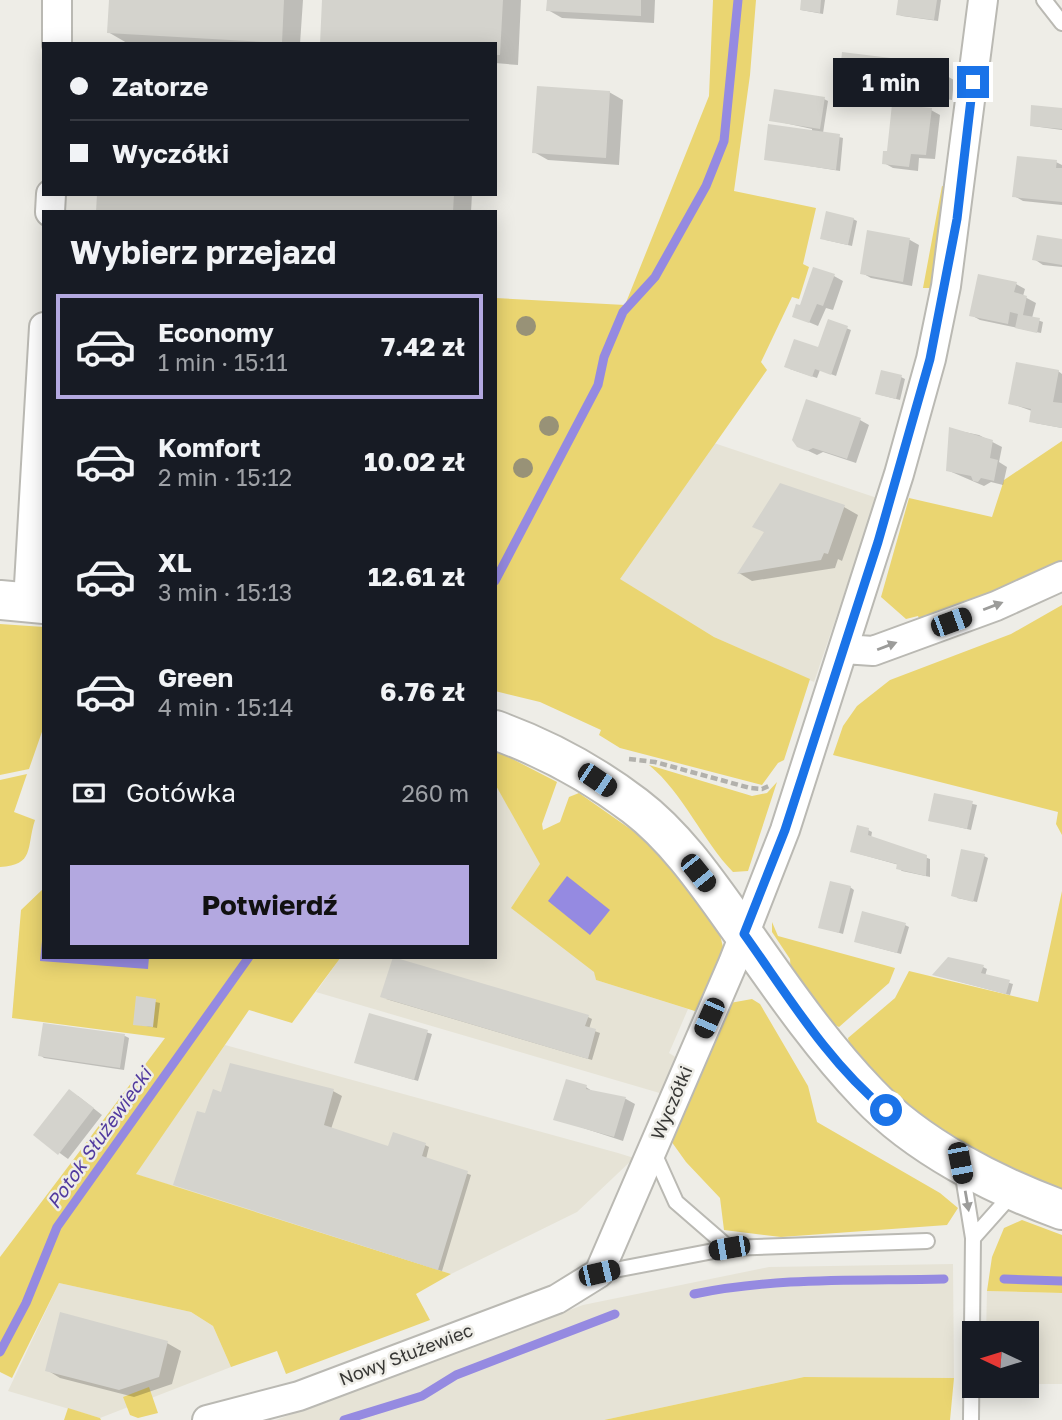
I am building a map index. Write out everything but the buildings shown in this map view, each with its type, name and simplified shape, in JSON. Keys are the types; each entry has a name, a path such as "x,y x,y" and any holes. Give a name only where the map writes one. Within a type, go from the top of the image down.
{"street":[{"path":"57,0 57,42"},
{"name":"Wyczółki","path":"599,1273 744,934 785,830 899,474 933,346 957,219 983,0"},
{"path":"24,602 40,445 42,386"},
{"path":"844,649 873,651 996,606 1062,576"},
{"path":"497,731 577,767 636,807 682,852 805,1019 870,1096 960,1163 1014,1192 1062,1210"},
{"name":"Nowy Służewiec","path":"207,1420 312,1391 557,1299 599,1273"}],"lane":[{"path":"1044,0 1062,23"},
{"path":"652,1149 676,1202 729,1248"},
{"path":"960,1163 973,1238 971,1420"},
{"path":"973,1238 1014,1192"},
{"path":"599,1273 729,1248 927,1241"}],"path":[{"path":"629,759 655,762 762,789 775,780"}],"shaded area":[{"path":"713,0 756,0 750,75 734,191 816,208 803,264 809,267 799,299 792,297 761,362 767,370 620,579 714,637 810,679 784,760 778,763 762,785 620,748 599,735 601,730 540,702 497,691 497,298 625,305 709,96"},
{"path":"942,186 947,187 943,237 931,288 923,288"},
{"path":"1062,441 1062,566 921,623 918,616 906,619 881,597 909,498 992,517 1004,480"},
{"path":"714,443 877,498 814,682 714,637 619,579"},
{"path":"1062,605 1062,835 1056,824 1058,812 833,755 843,726 857,706 890,680 1011,634"},
{"path":"0,624 42,627 42,732 29,769 0,775"},
{"path":"497,751 557,782 542,824 543,830 560,822 569,797 579,793 653,845 719,931 724,951 698,1012 596,980 594,972 511,908 540,864 497,788"},
{"path":"649,765 752,796 767,793 777,782 748,871 733,872 673,789"},
{"path":"27,774 14,812 35,820 29,847 24,859 19,863 0,867 0,780"},
{"path":"497,787 527,839 572,850 596,980 688,1009 669,1053 677,1058 663,1094 316,992 340,959 497,959"},
{"path":"567,876 610,910 590,935 548,901"},
{"path":"42,890 42,959 340,959 292,1023 249,1010 136,1174 451,1274 416,1294 430,1320 286,1374 277,1351 231,1367 213,1326 191,1312 59,1283 12,1378 0,1372 0,1257 165,1038 12,1018 21,910"},
{"path":"1062,891 1062,1189 987,1156 918,1112 876,1076 855,1053 848,1038 895,998 909,971 1038,1002"},
{"path":"772,922 778,936 895,968 889,983 839,1027 827,1021 791,974 790,959 772,932"},
{"path":"42,941 42,959 149,959 148,969 40,961"},
{"path":"752,999 760,1004 808,1086 817,1122 940,1193 958,1208 947,1225 781,1237 724,1230 720,1198 686,1162 671,1141 730,1003"},
{"path":"225,1045 634,1158 577,1212 451,1274 135,1174"},
{"path":"1022,1220 1062,1235 1062,1293 987,1291 992,1257 1004,1228"},
{"path":"953,1264 954,1378 804,1377 604,1420 276,1420 583,1305 769,1267"},
{"path":"59,1283 191,1312 213,1326 231,1367 100,1418 8,1391"},
{"path":"987,1291 1062,1293 1062,1384 1040,1384 1040,1321 986,1321"},
{"path":"804,1377 954,1378 950,1420 604,1420"},
{"path":"149,1387 158,1413 138,1418 130,1415 123,1397"},
{"path":"68,1408 100,1418 101,1420 64,1420"}],"waterway":[{"name":"Potok Służewiecki","path":"497,577 598,385 604,357 623,312 655,277 706,186 724,141 738,0"},
{"name":"Potok Służewiecki","path":"0,1352 26,1303 57,1227 248,959"},
{"path":"694,1294 787,1282 944,1279"},
{"path":"1004,1279 1062,1281"},
{"path":"344,1420 422,1396 456,1375 615,1314"}],"route":[{"path":"886,1110 870,1096 805,1019 744,934 785,830 827,694 844,649 899,474 930,359 957,219 973,82"}]}
